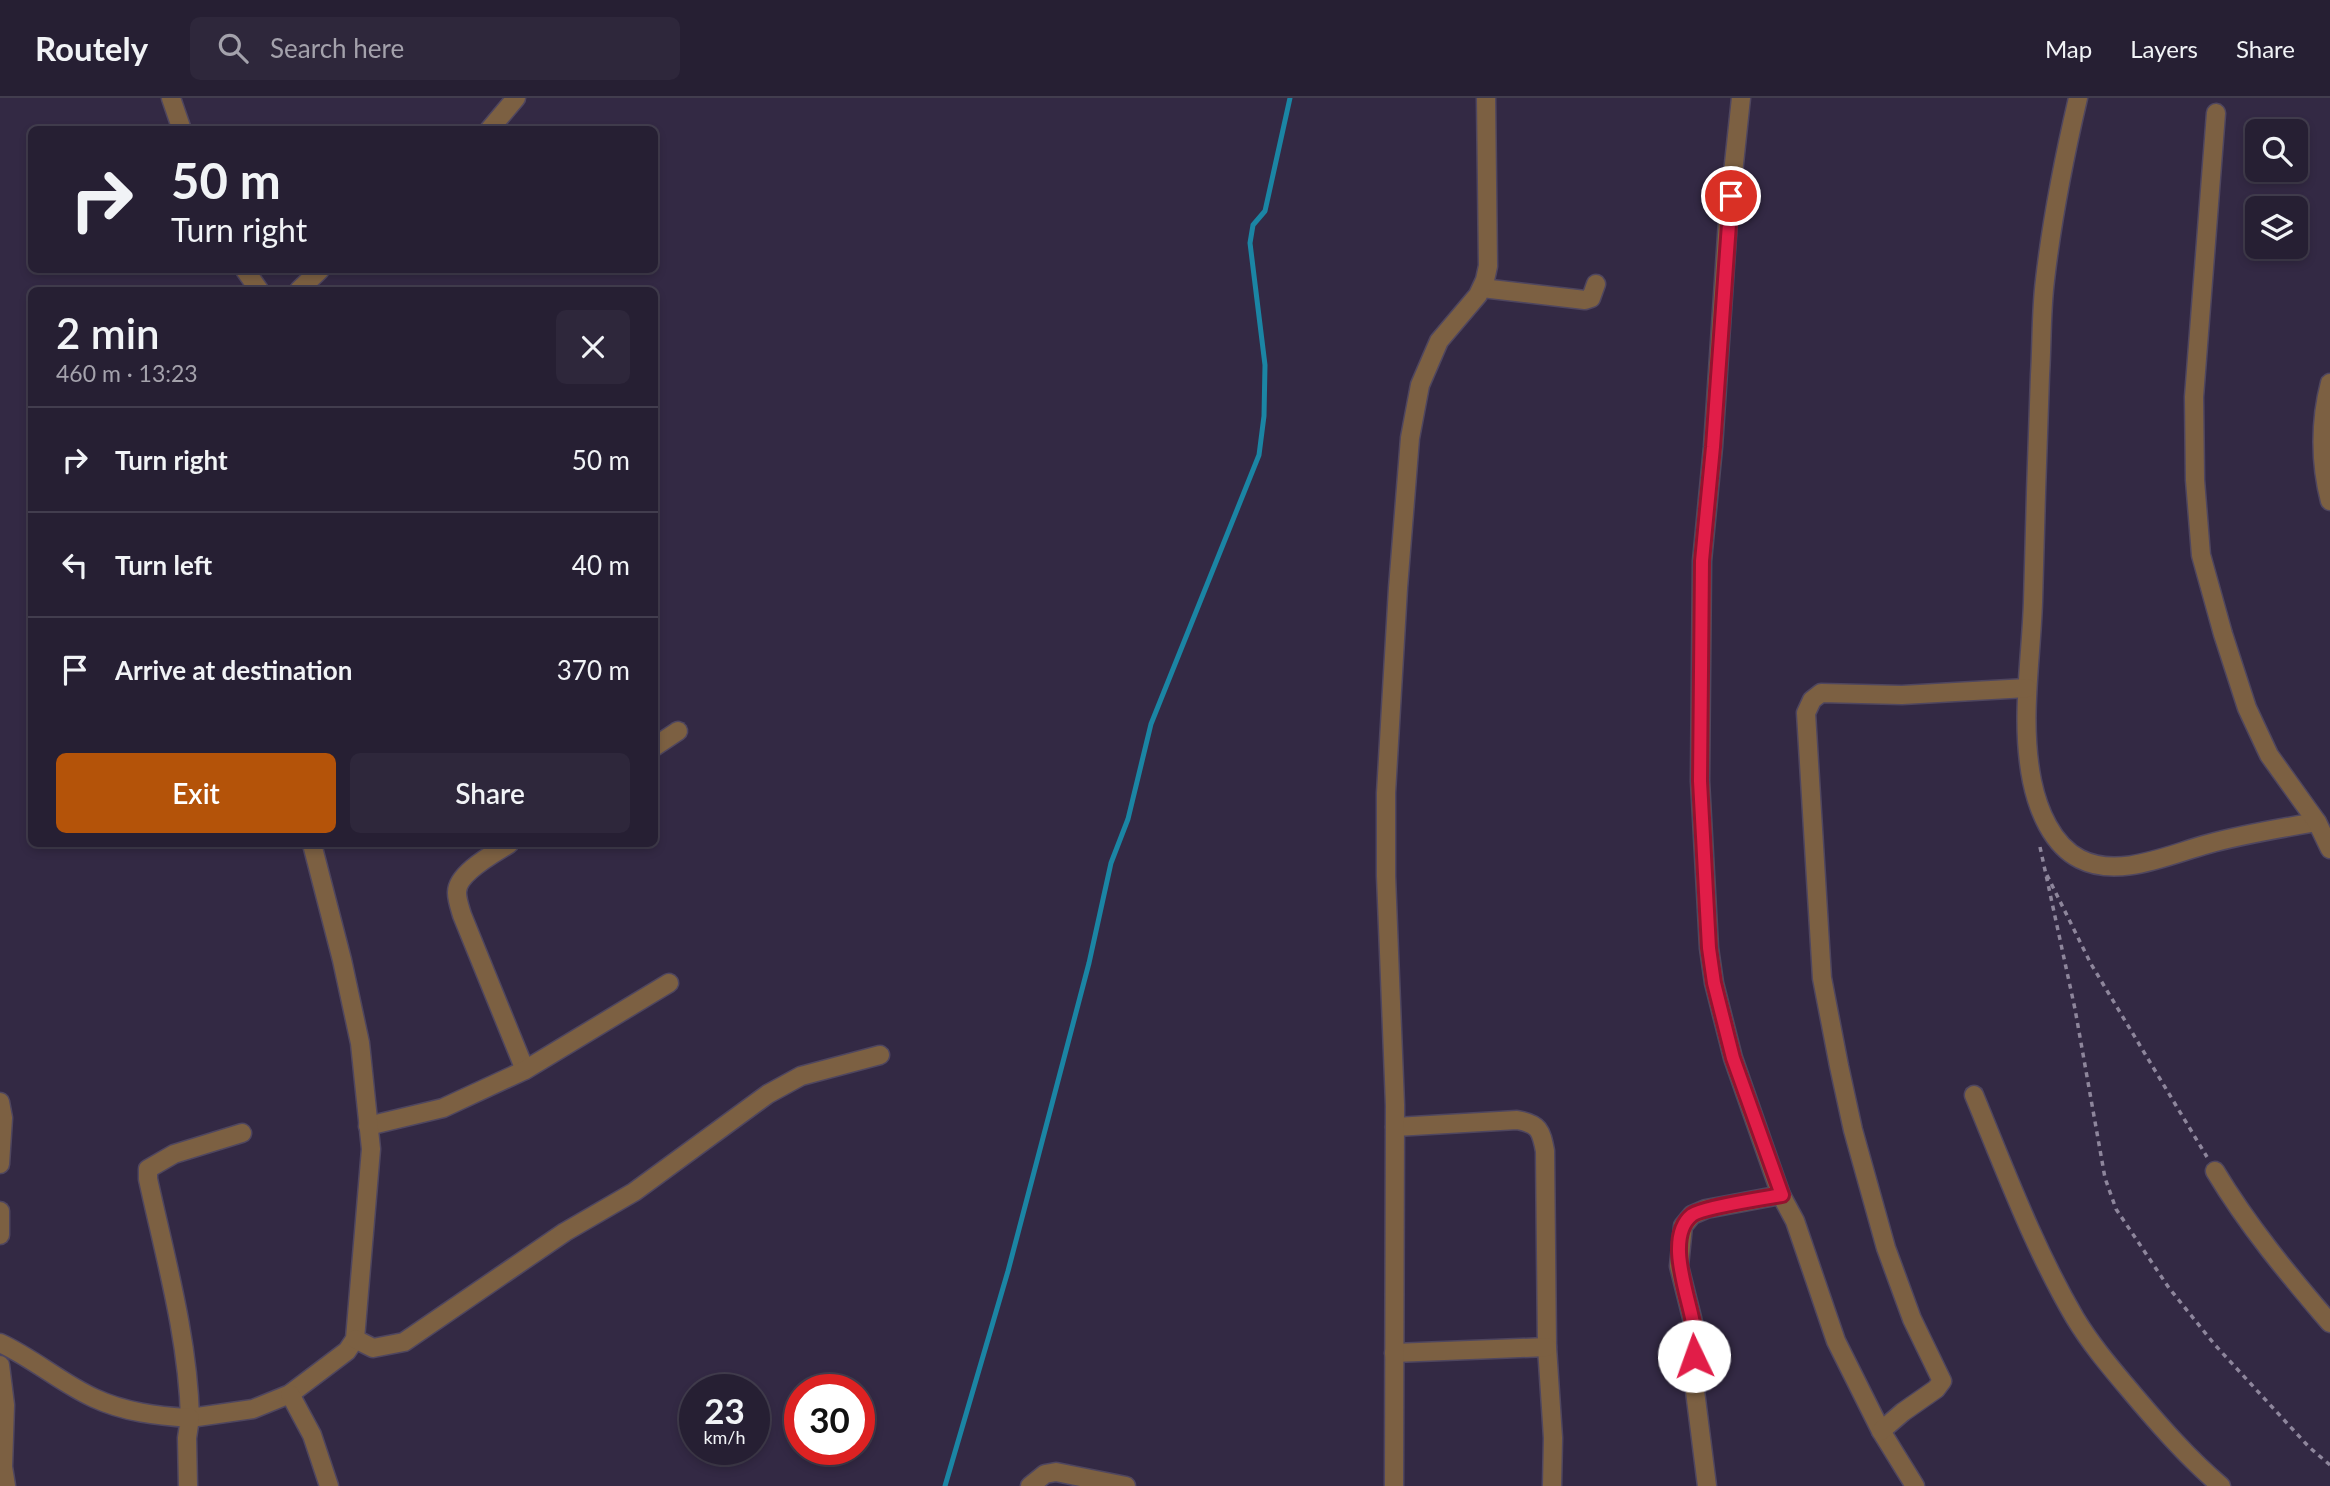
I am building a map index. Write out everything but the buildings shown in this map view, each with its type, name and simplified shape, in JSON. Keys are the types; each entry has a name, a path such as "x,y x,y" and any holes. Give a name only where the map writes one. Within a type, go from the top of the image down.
{"street":[{"path":"171,98 181,126"},
{"path":"492,126 516,98"},
{"path":"1394,1486 1395,1127 1386,793 1390,695 1410,438 1420,385 1439,341 1478,295 1485,280 1488,256 1486,98"},
{"path":"1741,98 1728,220 1713,447 1702,561 1700,781 1709,948 1714,983 1733,1058 1782,1195 1795,1220 1836,1341 1881,1431 1915,1486"},
{"path":"2078,98 2045,282 2033,609 2025,716 2031,779 2039,812 2060,844 2080,859 2097,864 2122,866 2163,858 2267,830 2317,822"},
{"path":"2216,113 2194,397 2195,480 2201,555 2247,708 2269,755 2317,822 2330,849"},
{"path":"302,287 317,273"},
{"path":"1482,288 1585,300 1591,298 1596,284"},
{"path":"2330,383 2325,400 2323,441 2323,477 2330,501"},
{"path":"1881,1431 1902,1412 1936,1389 1942,1381 1912,1319 1886,1248 1853,1129 1839,1066 1822,978 1806,713 1812,700 1821,693 1902,695 2027,688"},
{"path":"658,744 678,731"},
{"path":"0,1343 24,1354 77,1390 96,1399 149,1415 190,1418 253,1409 290,1395 347,1351 355,1339 371,1149 360,1044 313,847"},
{"path":"505,847 465,874 458,884 457,893 462,915 525,1070"},
{"path":"368,1126 443,1108 525,1070 669,983"},
{"path":"355,1339 373,1348 404,1342 565,1232 634,1192 768,1094 801,1076 880,1055"},
{"path":"1974,1095 2029,1227 2074,1317 2095,1349 2168,1436 2221,1486"},
{"path":"0,1102 3,1118 0,1164"},
{"path":"1395,1127 1517,1120 1535,1125 1541,1133 1545,1151 1546,1348 1553,1438 1552,1486"},
{"path":"188,1486 189,1384 148,1169 174,1154 242,1133"},
{"path":"2216,1171 2239,1210 2283,1268 2330,1323"},
{"path":"1707,1486 1694,1383 1695,1330 1679,1266 1683,1226 1692,1215 1706,1209 1782,1195"},
{"path":"0,1212 0,1235"},
{"path":"1394,1353 1546,1348"},
{"path":"0,1365 5,1405 6,1486"},
{"path":"290,1395 312,1435 328,1486"},
{"path":"1031,1486 1045,1474 1056,1472 1126,1486"}],"path":[{"path":"2040,845 2075,1009 2105,1178 2116,1209 2169,1288 2215,1345 2309,1447 2330,1465"},
{"path":"2043,869 2091,964 2216,1171"}],"waterway":[{"path":"945,1486 1008,1271 1089,963 1111,863 1128,819 1151,724 1259,455 1264,416 1265,365 1250,243 1253,225 1265,211 1290,98"}],"route":[{"path":"1694,1356 1695,1330 1679,1266 1683,1226 1692,1215 1706,1209 1782,1195 1733,1058 1714,983 1709,948 1700,781 1702,561 1731,196"}]}
